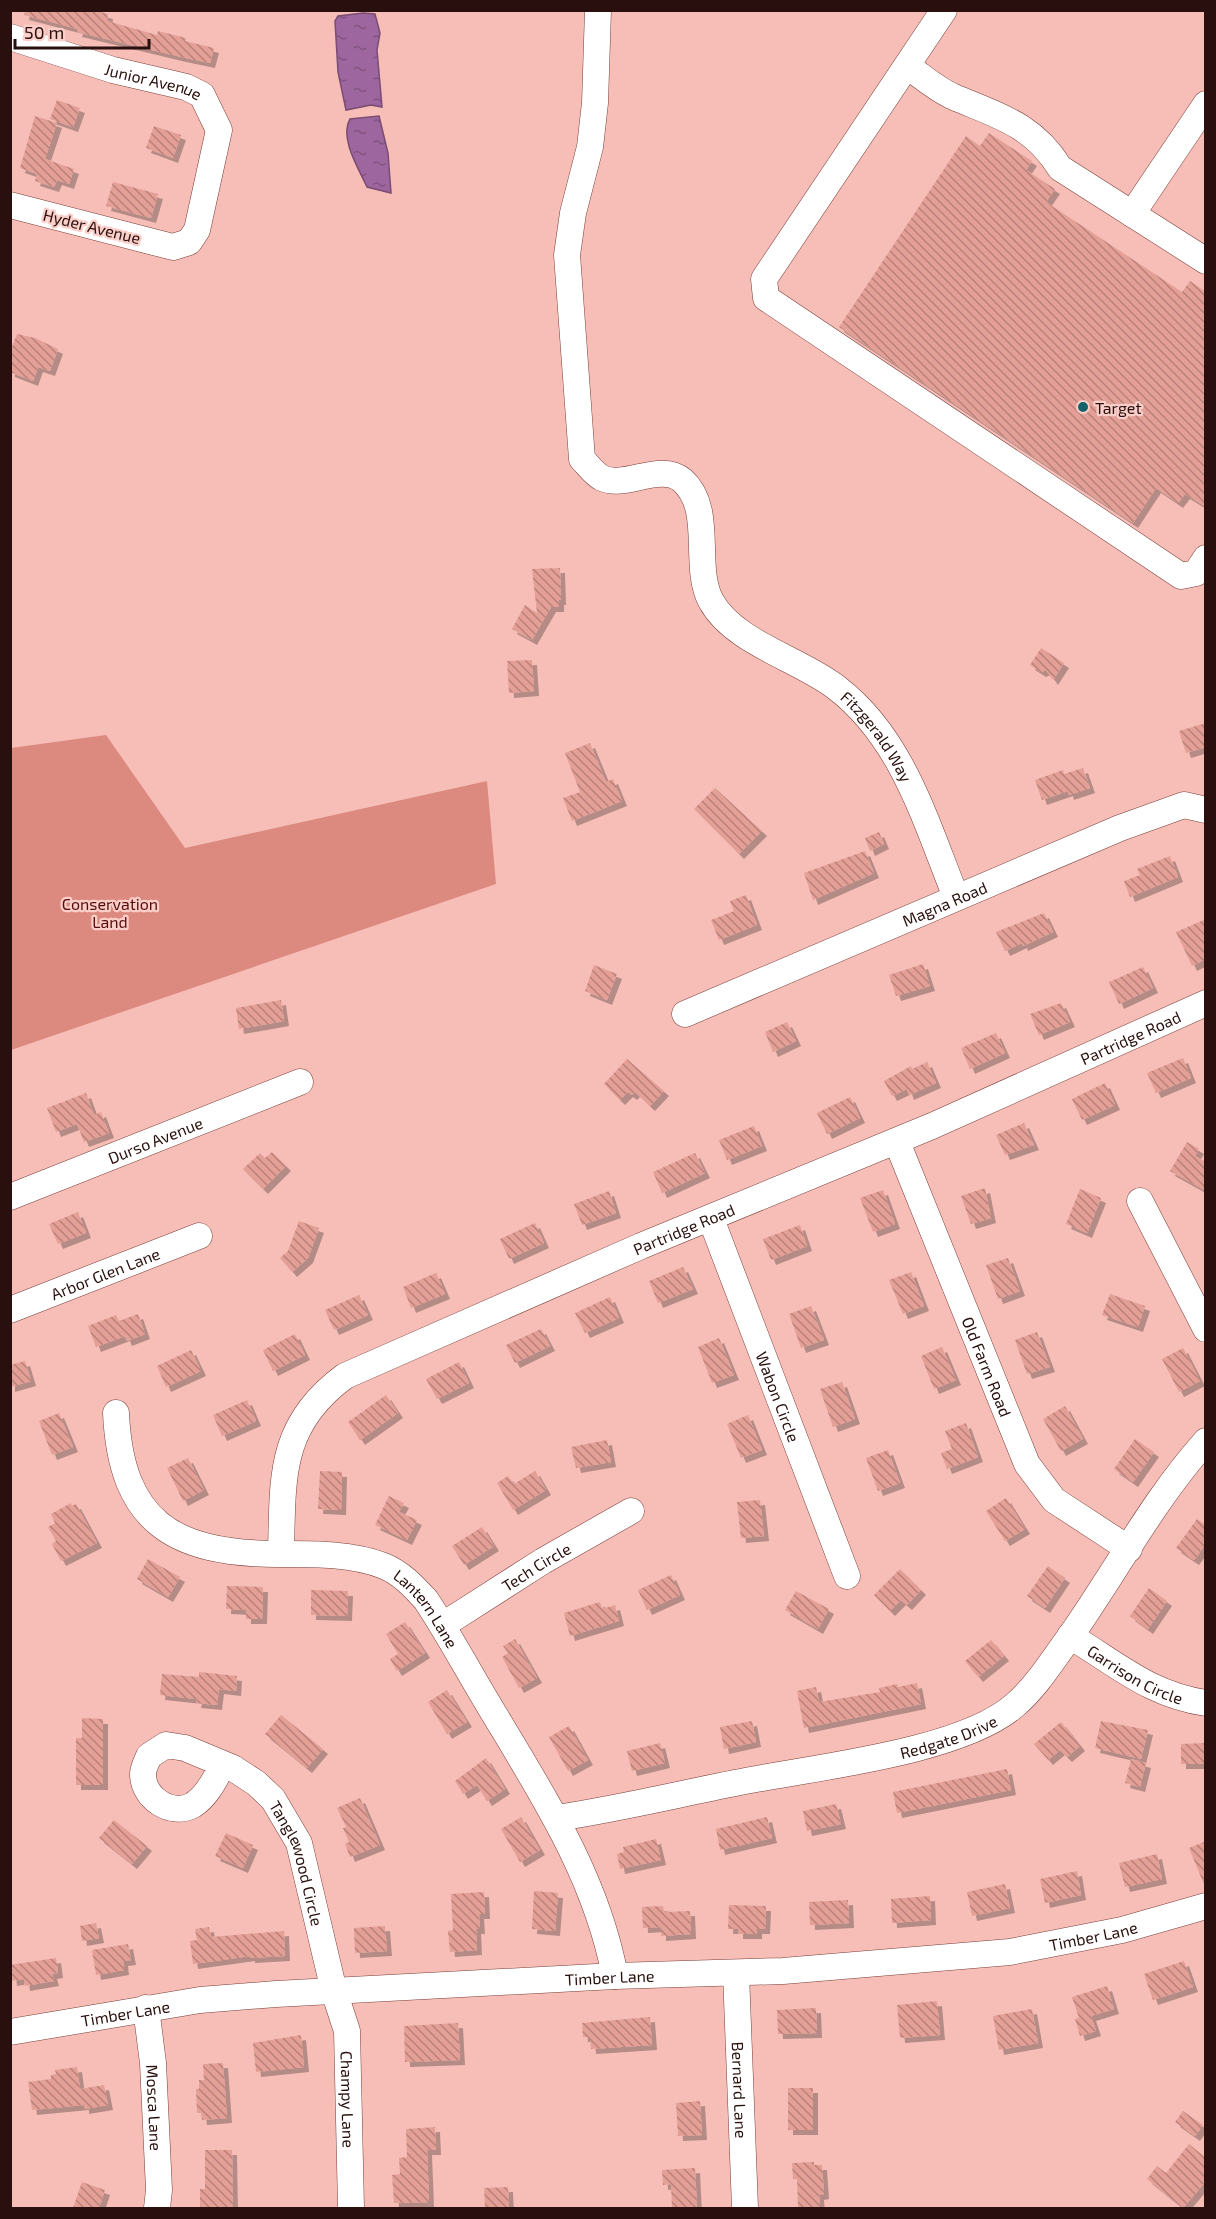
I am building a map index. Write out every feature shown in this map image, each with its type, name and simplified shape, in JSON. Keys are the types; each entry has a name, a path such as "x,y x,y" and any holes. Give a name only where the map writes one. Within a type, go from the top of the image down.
{"street":[{"name":"Fitzgerald Way","path":"598,10 595,103 590,147 573,213 567,255 582,459 602,478 618,480 666,475 680,479 691,490 699,517 705,582 711,601 735,629 827,681 862,711 887,741 908,777 956,897"},
{"path":"944,10 764,279 766,298 1181,576 1197,573 1206,558"},
{"name":"Junior Avenue","path":"10,37 112,70 186,87 202,95 219,130 213,165 197,230 189,242 174,247"},
{"path":"907,66 952,96 1003,116 1027,131 1048,148 1060,168 1206,261"},
{"path":"1132,214 1206,104"},
{"name":"Hyder Avenue","path":"10,205 174,247"},
{"name":"Magna Road","path":"685,1014 956,897 1166,811 1184,805 1206,810"},
{"name":"Partridge Road","path":"281,1554 288,1451 298,1425 330,1387 366,1366 641,1246 897,1142 1206,1003"},
{"name":"Durso Avenue","path":"10,1197 300,1082"},
{"name":"Old Farm Road","path":"897,1142 1027,1464 1054,1500 1129,1549"},
{"path":"1140,1201 1206,1329"},
{"name":"Wabon Circle","path":"711,1218 847,1576"},
{"name":"Arbor Glen Lane","path":"10,1310 199,1236"},
{"name":"Lantern Lane","path":"116,1413 123,1470 137,1499 153,1520 175,1536 209,1548 281,1554 315,1554 383,1566 406,1579 426,1600 557,1818 586,1875 609,1939 615,1976"},
{"name":"Redgate Drive","path":"557,1818 660,1801 887,1754 972,1732 997,1719 1015,1705 1038,1681 1186,1464 1206,1441"},
{"name":"Tech Circle","path":"443,1626 543,1561 631,1511"},
{"name":"Garrison Circle","path":"1070,1636 1151,1688 1179,1699 1206,1703"},
{"name":"Tanglewood Circle","path":"223,1764 256,1783 273,1799 299,1843 334,1991"},
{"name":"Timber Lane","path":"10,2032 200,2000 615,1976 853,1967 1010,1952 1122,1929 1206,1906"},
{"name":"Bernard Lane","path":"736,1973 745,2208"},
{"name":"Champy Lane","path":"334,1991 346,2031 351,2208"},
{"name":"Mosca Lane","path":"146,2008 153,2063 159,2190 157,2208"}],"green space":[{"name":"Conservation Land","path":"106,735 185,848 487,781 496,884 11,1050 11,748"}],"water":[{"path":"375,14 380,33 377,50 382,107 371,105 346,110 338,72 335,21 338,16"},
{"path":"379,116 388,153 391,193 367,187 348,144 347,127 350,119"}],"building":[{"path":"25,10 93,10 108,14 107,21 157,35 158,31 186,38 185,41 214,48 210,63 77,32 78,29 24,15"},
{"path":"57,100 80,108 73,127 50,119"},
{"path":"35,116 57,123 45,159 74,169 69,184 57,180 54,187 35,181 37,174 20,168"},
{"path":"154,126 181,135 173,158 146,148"},
{"name":"Target","path":"989,133 1032,161 1026,170 1055,189 1046,202 1182,292 1190,281 1206,292 1206,507 1185,494 1178,503 1156,488 1133,523 839,327 966,136 980,146"},
{"path":"113,182 158,194 151,218 106,206"},
{"path":"17,334 35,338 58,349 50,371 38,367 33,381 10,372 10,352"},
{"path":"560,568 561,600 559,600 559,607 551,607 532,640 512,629 525,605 537,613 532,569"},
{"path":"1041,648 1064,663 1053,680 1046,670 1041,672 1030,665"},
{"path":"532,660 534,691 509,693 507,661"},
{"path":"1206,723 1206,747 1186,753 1179,731"},
{"path":"590,743 606,782 613,779 622,801 572,821 563,798 580,792 565,753"},
{"path":"1083,768 1090,788 1069,795 1068,791 1042,800 1035,780 1063,770 1064,774"},
{"path":"715,788 762,831 739,854 694,809"},
{"path":"879,832 884,844 870,851 865,838"},
{"path":"865,851 874,873 813,900 804,873"},
{"path":"1170,856 1178,877 1130,897 1124,881 1140,875 1137,869"},
{"path":"746,895 757,925 719,940 711,920 734,911 730,901"},
{"path":"1044,913 1053,932 1023,946 1022,943 1005,951 996,932"},
{"path":"1206,919 1206,959 1192,966 1176,932"},
{"path":"923,964 930,986 896,996 889,975"},
{"path":"594,965 617,974 607,1000 585,991"},
{"path":"1143,967 1153,988 1119,1004 1109,982"},
{"path":"281,1000 284,1021 239,1029 236,1008"},
{"path":"1061,1003 1070,1022 1039,1035 1030,1014"},
{"path":"787,1022 796,1041 773,1052 765,1032"},
{"path":"996,1033 1005,1053 970,1069 961,1048"},
{"path":"1183,1058 1191,1078 1156,1093 1147,1073"},
{"path":"627,1059 664,1091 650,1106 635,1092 632,1095 628,1092 620,1100 604,1084"},
{"path":"927,1062 936,1083 909,1095 907,1089 892,1096 884,1081 911,1066 912,1069"},
{"path":"1105,1083 1115,1105 1082,1120 1072,1099"},
{"path":"86,1093 94,1115 101,1112 109,1133 84,1142 77,1124 56,1132 47,1108"},
{"path":"850,1097 860,1118 827,1134 817,1113"},
{"path":"1024,1123 1034,1145 1005,1155 996,1135"},
{"path":"754,1126 762,1146 727,1160 719,1140"},
{"path":"1187,1142 1199,1149 1195,1156 1206,1162 1206,1191 1170,1171"},
{"path":"272,1152 286,1166 263,1189 243,1169 260,1153 265,1158"},
{"path":"695,1153 705,1173 662,1193 653,1172"},
{"path":"985,1188 991,1218 971,1224 961,1196"},
{"path":"1080,1189 1101,1198 1087,1233 1066,1224"},
{"path":"883,1190 895,1224 873,1232 860,1198"},
{"path":"609,1191 616,1213 582,1225 574,1204"},
{"path":"78,1212 86,1233 58,1244 49,1224"},
{"path":"299,1221 319,1228 308,1258 292,1272 280,1258 288,1251"},
{"path":"535,1223 544,1243 509,1259 500,1239"},
{"path":"800,1225 807,1246 771,1260 763,1239"},
{"path":"1008,1258 1020,1291 998,1299 986,1265"},
{"path":"683,1267 693,1289 658,1303 649,1281"},
{"path":"911,1272 924,1306 903,1314 889,1280"},
{"path":"436,1273 445,1294 411,1308 403,1287"},
{"path":"1110,1294 1145,1306 1138,1327 1102,1315"},
{"path":"359,1295 368,1315 334,1330 325,1310"},
{"path":"610,1297 619,1318 585,1333 575,1313"},
{"path":"811,1306 824,1340 801,1348 789,1314"},
{"path":"138,1314 145,1334 127,1341 125,1336 96,1347 88,1326 116,1315 119,1321"},
{"path":"541,1329 550,1346 515,1363 506,1345"},
{"path":"1037,1332 1050,1367 1027,1374 1015,1340"},
{"path":"295,1334 305,1355 273,1371 263,1350"},
{"path":"719,1338 734,1375 712,1383 698,1347"},
{"path":"942,1347 956,1380 934,1389 921,1356"},
{"path":"1183,1348 1200,1381 1179,1392 1162,1359"},
{"path":"191,1350 201,1371 166,1387 157,1366"},
{"path":"25,1361 31,1381 10,1387 10,1365"},
{"path":"459,1362 469,1383 437,1399 426,1379"},
{"path":"842,1382 855,1419 833,1427 820,1389"},
{"path":"386,1395 398,1413 360,1440 348,1422"},
{"path":"247,1400 256,1421 222,1436 213,1415"},
{"path":"1065,1406 1083,1439 1061,1451 1043,1419"},
{"path":"59,1413 73,1447 52,1455 39,1421"},
{"path":"748,1415 762,1450 741,1458 727,1424"},
{"path":"966,1423 978,1457 947,1469 941,1453 952,1449 945,1431"},
{"path":"1135,1439 1154,1452 1133,1482 1114,1469"},
{"path":"607,1440 611,1462 576,1468 571,1447"},
{"path":"888,1450 900,1483 878,1491 866,1458"},
{"path":"188,1458 204,1490 183,1501 167,1468"},
{"path":"320,1471 342,1472 341,1510 318,1509"},
{"path":"535,1471 546,1490 513,1510 497,1483 508,1476 514,1484"},
{"path":"389,1496 404,1503 399,1512 417,1520 407,1540 375,1525"},
{"path":"1006,1498 1025,1529 1005,1541 986,1511"},
{"path":"760,1500 764,1536 741,1538 737,1502"},
{"path":"71,1503 72,1506 76,1504 97,1543 61,1561 52,1544 56,1541 48,1527 55,1523 51,1514"},
{"path":"1197,1519 1206,1525 1206,1544 1194,1560 1176,1548"},
{"path":"482,1527 494,1546 464,1565 452,1546"},
{"path":"148,1559 180,1577 168,1597 137,1579"},
{"path":"1048,1566 1065,1578 1045,1608 1027,1596"},
{"path":"900,1569 921,1590 907,1605 901,1600 890,1611 874,1595"},
{"path":"671,1575 680,1595 647,1610 638,1590"},
{"path":"227,1586 263,1587 262,1619 246,1619 246,1610 226,1609"},
{"path":"1149,1588 1167,1601 1148,1629 1130,1616"},
{"path":"311,1590 348,1591 347,1616 311,1615"},
{"path":"796,1591 829,1609 818,1629 785,1610"},
{"path":"600,1602 602,1609 615,1605 619,1621 570,1636 564,1613"},
{"path":"405,1622 425,1653 397,1671 390,1659 398,1654 386,1634"},
{"path":"515,1639 537,1678 519,1688 502,1657 508,1653 503,1646"},
{"path":"991,1640 1004,1656 978,1677 965,1661"},
{"path":"199,1672 237,1676 236,1691 219,1689 217,1705 196,1703 197,1699 160,1695 162,1674 199,1677"},
{"path":"917,1683 921,1704 804,1728 797,1691 816,1687 819,1702 880,1692 879,1688 897,1684 898,1687"},
{"path":"447,1690 467,1722 447,1734 428,1702"},
{"path":"281,1715 323,1749 307,1768 265,1734"},
{"path":"82,1718 103,1719 103,1785 76,1785 76,1738 82,1738"},
{"path":"752,1721 756,1742 724,1749 720,1727"},
{"path":"1101,1721 1148,1730 1141,1759 1095,1748"},
{"path":"1061,1722 1080,1746 1067,1757 1060,1750 1048,1760 1034,1744"},
{"path":"569,1726 588,1760 568,1771 549,1737"},
{"path":"660,1743 665,1763 632,1771 627,1751"},
{"path":"1206,1743 1206,1764 1181,1764 1181,1744"},
{"path":"486,1758 505,1789 487,1801 477,1785 463,1794 455,1781"},
{"path":"1131,1759 1146,1763 1140,1787 1125,1783"},
{"path":"1007,1769 1011,1790 897,1813 893,1792"},
{"path":"360,1798 380,1845 350,1857 345,1844 349,1842 343,1828 346,1827 337,1808"},
{"path":"836,1804 841,1824 807,1831 803,1811"},
{"path":"521,1817 540,1850 520,1862 501,1829"},
{"path":"767,1817 772,1838 720,1850 716,1829"},
{"path":"114,1820 147,1846 132,1864 99,1838"},
{"path":"226,1833 253,1845 243,1868 215,1856"},
{"path":"656,1839 661,1860 620,1869 617,1854 624,1852 623,1847"},
{"path":"1206,1841 1206,1887 1205,1887 1189,1848"},
{"path":"1157,1854 1162,1879 1125,1887 1119,1863"},
{"path":"1077,1871 1081,1895 1045,1903 1040,1879"},
{"path":"1005,1884 1010,1908 972,1916 967,1892"},
{"path":"534,1891 558,1893 555,1931 532,1929"},
{"path":"484,1892 485,1914 479,1914 480,1929 476,1929 477,1950 450,1952 448,1931 453,1930 451,1894"},
{"path":"930,1896 931,1920 892,1923 891,1899"},
{"path":"848,1900 849,1923 810,1925 809,1902"},
{"path":"729,1905 766,1906 765,1929 757,1929 757,1934 738,1934 738,1929 728,1929"},
{"path":"663,1906 664,1912 690,1911 691,1934 661,1936 661,1927 643,1928 642,1907"},
{"path":"96,1923 99,1938 82,1941 80,1926"},
{"path":"385,1926 387,1951 355,1953 354,1928"},
{"path":"209,1927 211,1937 284,1931 285,1956 250,1958 250,1956 193,1964 190,1941 197,1940 195,1929"},
{"path":"128,1944 131,1960 123,1961 124,1970 96,1975 92,1950"},
{"path":"56,1958 58,1973 52,1974 54,1981 25,1986 24,1979 12,1981 10,1965"},
{"path":"1184,1961 1193,1987 1153,2000 1144,1974"},
{"path":"1107,1986 1114,2009 1091,2016 1096,2031 1080,2036 1075,2019 1079,2018 1072,1997"},
{"path":"937,2001 940,2035 900,2038 897,2005"},
{"path":"816,2008 817,2033 778,2034 777,2010"},
{"path":"1032,2009 1038,2043 999,2050 993,2016"},
{"path":"650,2017 652,2045 591,2049 590,2037 583,2037 582,2023"},
{"path":"458,2023 460,2060 405,2062 404,2026"},
{"path":"301,2035 304,2067 256,2072 253,2043"},
{"path":"223,2063 227,2118 202,2120 201,2113 197,2113 196,2089 199,2089 199,2080 204,2080 203,2064"},
{"path":"77,2067 80,2089 104,2085 108,2105 84,2109 84,2105 32,2110 28,2082 51,2079 51,2075 56,2074 55,2070"},
{"path":"788,2088 813,2088 813,2130 788,2130"},
{"path":"700,2101 702,2135 678,2136 676,2103"},
{"path":"1183,2111 1203,2125 1195,2136 1175,2122"},
{"path":"435,2127 436,2150 427,2150 429,2202 394,2203 392,2175 400,2174 399,2158 407,2157 406,2129"},
{"path":"1189,2144 1206,2158 1206,2181 1183,2208 1147,2179 1157,2166 1166,2173"},
{"path":"205,2150 232,2150 233,2208 200,2208 200,2189 205,2189"},
{"path":"814,2162 814,2165 822,2165 824,2194 819,2195 820,2208 798,2208 797,2179 793,2179 792,2163"},
{"path":"695,2168 697,2208 672,2208 671,2184 663,2185 662,2170"},
{"path":"82,2182 105,2190 99,2208 73,2208"},
{"path":"508,2187 509,2208 485,2208 484,2188"}],"place":[{"name":"Target","path":"1083,407"}]}
